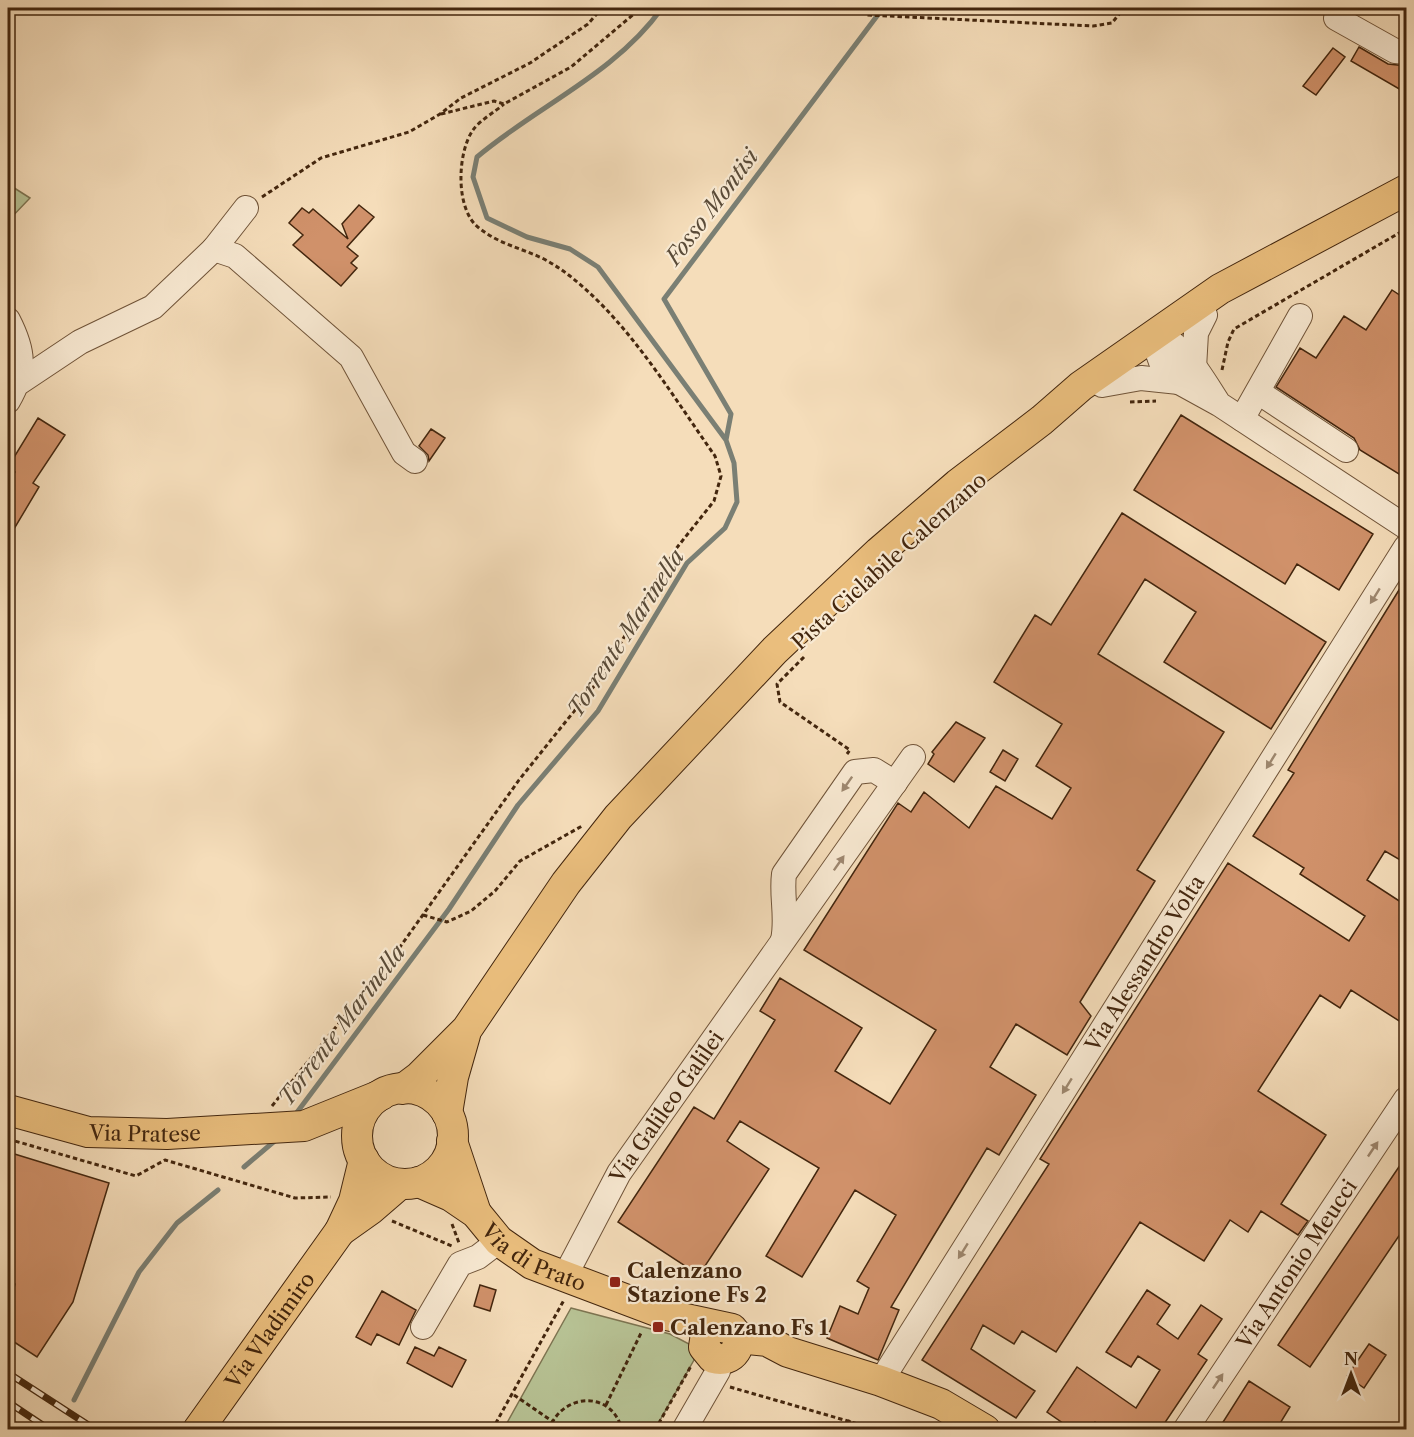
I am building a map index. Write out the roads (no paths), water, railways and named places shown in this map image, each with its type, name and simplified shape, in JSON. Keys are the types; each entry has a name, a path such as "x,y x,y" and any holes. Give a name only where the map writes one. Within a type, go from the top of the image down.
{"main road":[{"path":"1042,420 1114,393 1160,341 1220,289 1279,260 1407,190"},
{"path":"362,1156 357,1136 360,1120 368,1106 424,1072 467,1029 566,883 618,817 775,650 879,552 958,484 1042,420 1081,386 1205,315 1279,260"},
{"path":"409,1183 438,1171 445,1162 453,1077 467,1029"},
{"path":"285,1122 392,1092"},
{"name":"Via di Prato","path":"392,1092 423,1092 433,1098 450,1127 462,1214"},
{"name":"Via Pratese","path":"8,1110 88,1132 126,1135 228,1130 285,1122"},
{"name":"Via di Prato","path":"285,1122 330,1135 362,1156 373,1172 386,1180 409,1183 451,1196 462,1214 564,1288 656,1321 721,1349 767,1341 788,1352 881,1381 941,1404 986,1430"},
{"name":"Via Vladimiro","path":"198,1430 340,1231 354,1201 362,1156"},
{"name":"Via Vladimiro","path":"340,1231 409,1183"}],"street":[{"path":"1336,18 1395,51 1407,52"},
{"path":"12,393 80,342 153,307 213,249 246,208"},
{"path":"213,249 235,256 351,357 404,453 415,461"},
{"path":"1180,383 1196,333 1205,315"},
{"path":"1242,419 1300,316"},
{"path":"8,320 19,342 12,393"},
{"path":"1160,341 1180,383"},
{"path":"1114,393 1141,378 1180,383 1219,404 1407,527"},
{"path":"1258,392 1346,450"},
{"name":"Via Alessandro Volta","path":"881,1381 1407,547"},
{"name":"Via Galileo Galilei","path":"564,1288 619,1173 913,757"},
{"name":"Via Galileo Galilei","path":"781,945 787,914 784,874 855,772 874,770 895,783"},
{"path":"784,896 798,904 812,902"},
{"name":"Via Antonio Meucci","path":"1185,1430 1407,1099"},
{"path":"423,1327 460,1264 478,1257 499,1241"},
{"path":"684,1430 721,1349"}],"waterway":[{"name":"Torrente Marinella","path":"295,1115 449,909 518,805 598,711 687,563 725,528 737,502 734,463 726,440 598,267 570,249 527,237 487,218 473,177 477,157 599,71 622,52 662,8"},
{"name":"Fosso Montisi","path":"726,440 731,414 664,299 883,8"},
{"name":"Torrente Marinella","path":"244,1167 277,1139"},
{"name":"Torrente Marinella","path":"74,1400 139,1272 177,1223 218,1190"}],"railway":[{"path":"8,1373 96,1430"},
{"path":"8,1402 50,1430"},
{"path":"8,1420 22,1430"}],"place":[{"name":"Calenzano Stazione Fs 2","path":"615,1282"},
{"name":"Calenzano Fs 1","path":"658,1327"}]}
